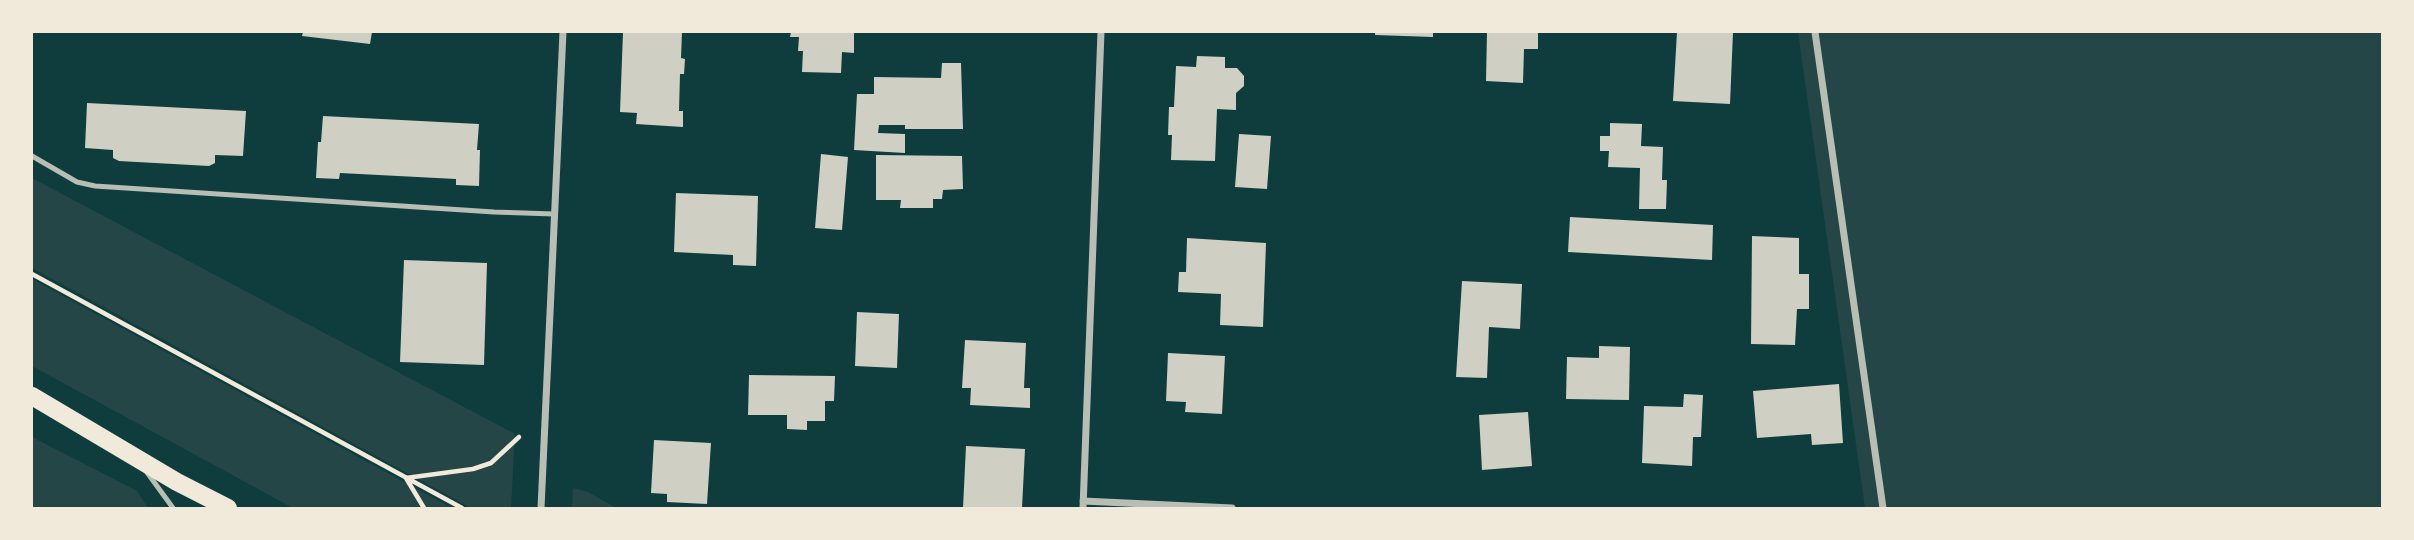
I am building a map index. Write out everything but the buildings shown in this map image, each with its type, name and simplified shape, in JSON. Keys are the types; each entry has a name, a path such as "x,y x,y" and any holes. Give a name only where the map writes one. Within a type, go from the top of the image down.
{"main road":[{"path":"32,396 228,509"}],"street":[{"path":"541,509 563,32"},
{"path":"1101,32 1083,505 1232,509"},
{"path":"1815,32 1883,509"}],"lane":[{"path":"32,156 77,182 96,186 554,214"},
{"path":"136,457 173,509"}],"path":[{"path":"32,274 462,509"},
{"path":"406,478 472,469 491,463 519,437"},
{"path":"406,478 424,509"}],"shaded area":[{"path":"1798,32 2382,32 2382,508 1865,508"},
{"path":"32,178 515,434 511,508 471,508 32,268"},
{"path":"32,279 452,508 293,508 32,366"},
{"path":"32,437 137,491 148,508 32,508"},
{"path":"573,488 588,492 616,508 572,508"}]}
